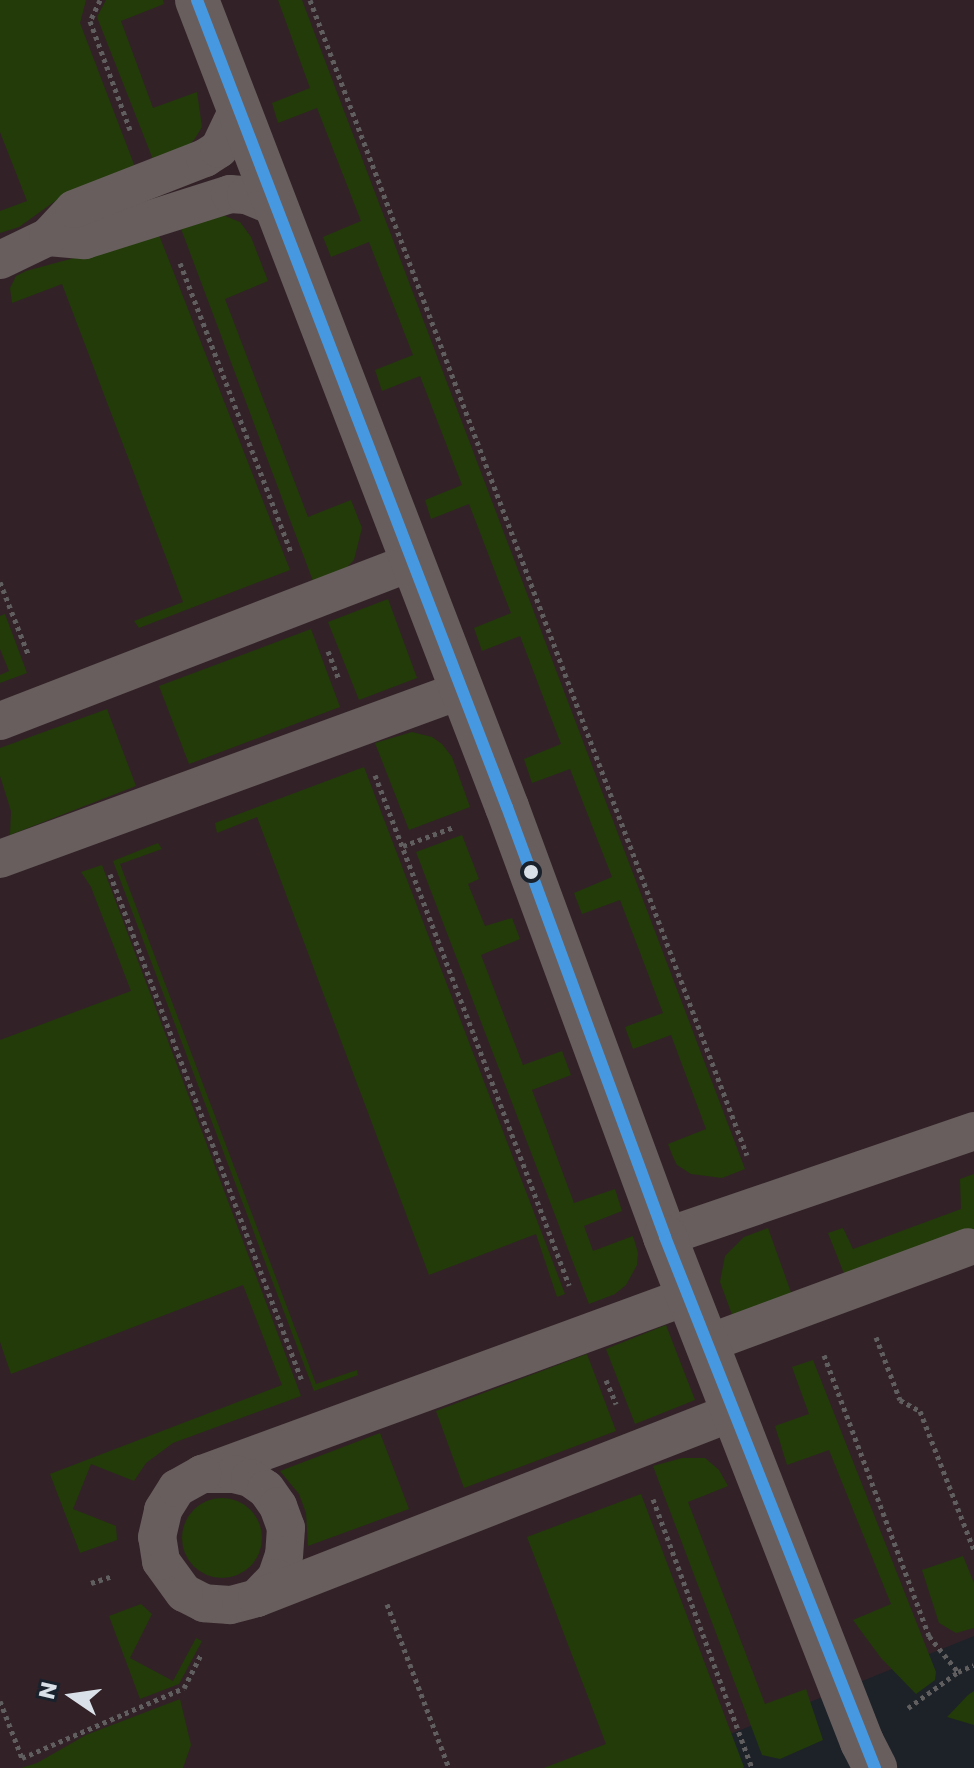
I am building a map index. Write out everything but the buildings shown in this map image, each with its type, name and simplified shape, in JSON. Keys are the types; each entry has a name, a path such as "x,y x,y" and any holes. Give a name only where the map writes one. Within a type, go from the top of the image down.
{"street":[{"path":"197,0 531,871 665,1237 868,1755"}],"lane":[{"path":"0,260 48,237 74,209 205,158 219,149 239,107"},
{"path":"48,237 85,240 230,194 246,195 276,207"},
{"path":"0,721 412,562"},
{"path":"0,859 461,690"},
{"path":"665,1237 974,1131"},
{"path":"706,1344 968,1247"},
{"path":"688,1296 202,1474 177,1488 163,1510 157,1537 161,1561 184,1593 204,1603 230,1605 257,1598 634,1448 733,1412"},
{"path":"202,1474 234,1474 250,1478 266,1489 278,1506 286,1528 284,1555 276,1578 257,1598"}],"path":[{"path":"100,0 90,21 148,179"},
{"path":"310,0 766,1203"},
{"path":"162,216 634,1448 752,1768"},
{"path":"0,582 47,704"},
{"path":"91,825 321,1430"},
{"path":"858,1289 900,1400 920,1411 974,1550"},
{"path":"806,1308 929,1636 958,1672"},
{"path":"384,1594 449,1768"},
{"path":"0,1701 22,1758 184,1688 204,1647"},
{"path":"868,1755 958,1672 974,1665"}],"shaded area":[{"path":"0,0 974,0 974,1636 646,1768 0,1768"}],"green space":[{"path":"0,0 86,0 80,23 135,167 58,199 19,227 0,233 0,211 27,201 0,132"},
{"path":"106,0 163,0 164,4 121,21 153,108 197,92 202,127 182,151 154,162 97,17"},
{"path":"278,0 302,0 745,1169 722,1178 691,1174 677,1165 668,1144 706,1129 671,1035 633,1049 625,1027 663,1013 620,900 582,914 574,893 612,877 570,769 532,783 524,759 561,744 520,636 482,651 474,628 511,613 469,504 431,519 425,500 462,485 420,376 382,391 375,370 413,355 369,242 331,257 323,237 361,221 317,108 278,123 272,103 310,88"},
{"path":"220,214 240,222 251,237 268,281 225,299 308,517 351,500 362,528 354,560 345,569 313,581 180,226"},
{"path":"159,235 290,570 139,628 134,621 183,602 62,284 12,303 10,288 16,276 26,271"},
{"path":"388,599 417,678 359,700 328,622"},
{"path":"5,614 27,673 0,683 0,675 9,671 0,649 0,616"},
{"path":"311,629 340,707 189,764 159,686"},
{"path":"107,709 136,786 10,835 11,811 0,776 0,748"},
{"path":"412,732 432,737 442,744 452,757 470,807 409,830 375,743"},
{"path":"364,767 565,1294 557,1297 536,1234 429,1275 257,817 217,833 215,823"},
{"path":"462,835 479,879 468,884 485,926 512,918 520,939 481,955 523,1065 562,1051 571,1075 532,1090 574,1203 615,1189 622,1211 584,1226 593,1251 633,1236 638,1253 637,1265 626,1285 615,1294 589,1304 416,852"},
{"path":"158,843 162,849 120,864 316,1384 357,1370 358,1375 314,1391 113,861"},
{"path":"102,865 301,1396 173,1443 146,1463 134,1481 91,1464 73,1509 116,1526 117,1540 80,1553 50,1474 282,1385 243,1285 11,1374 0,1342 0,1040 131,991 91,887 81,872"},
{"path":"974,1174 974,1238 845,1276 828,1233 843,1228 853,1249 961,1209 960,1179"},
{"path":"768,1228 793,1298 734,1320 720,1282 725,1256 744,1237"},
{"path":"666,1325 695,1400 635,1424 606,1349"},
{"path":"587,1354 616,1431 464,1488 436,1411"},
{"path":"813,1360 936,1672 935,1680 916,1694 881,1658 853,1620 891,1604 829,1450 787,1465 775,1426 809,1414 792,1367"},
{"path":"380,1433 409,1509 308,1546 306,1513 299,1494 280,1471"},
{"path":"682,1458 705,1458 719,1470 728,1486 688,1502 765,1704 806,1689 823,1740 780,1759 762,1755 653,1466"},
{"path":"641,1494 743,1768 544,1768 606,1744 527,1537"},
{"path":"214,1498 230,1498 251,1509 262,1530 262,1546 251,1567 230,1578 214,1578 200,1572 188,1560 182,1546 182,1530 188,1516 200,1504"},
{"path":"963,1556 974,1583 974,1628 956,1633 939,1623 922,1570"},
{"path":"141,1604 152,1614 130,1658 173,1681 196,1638 202,1641 179,1684 140,1699 109,1616"},
{"path":"974,1691 974,1725 947,1717 968,1695"},
{"path":"180,1699 191,1745 183,1768 21,1768 37,1763 86,1735"}],"transit line":[{"path":"197,0 507,807 665,1237 875,1768"}]}
